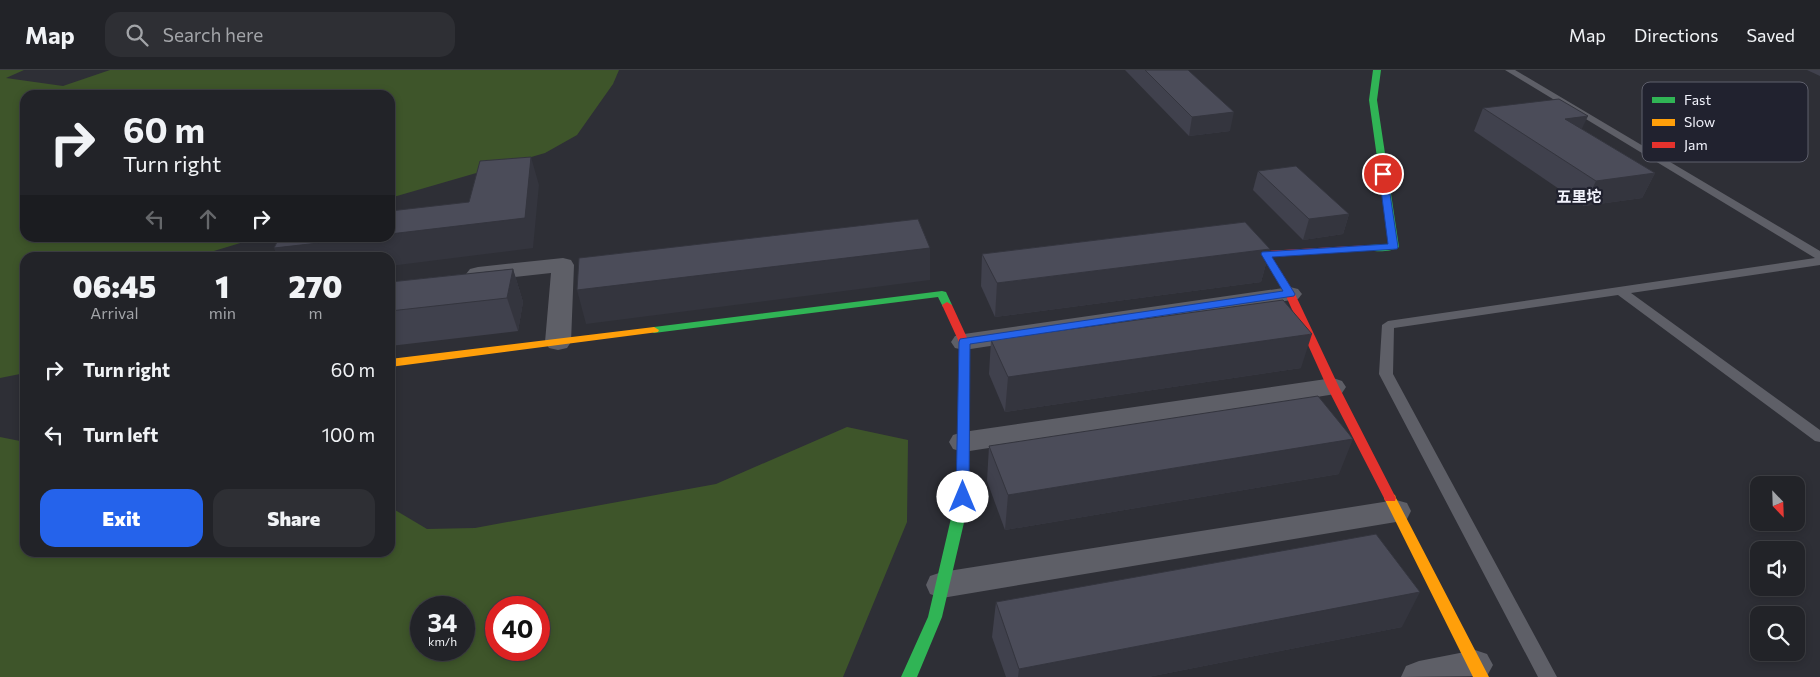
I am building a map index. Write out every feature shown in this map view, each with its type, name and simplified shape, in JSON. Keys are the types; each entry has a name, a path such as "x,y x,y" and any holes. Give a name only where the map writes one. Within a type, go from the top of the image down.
{"street":[{"path":"1377,70 1372,100 1394,247 1266,254 1290,294 1333,387 1478,671 1419,677"},
{"path":"457,276 563,265 558,342"},
{"path":"395,362 942,294 964,342 963,497 935,617 909,677"},
{"path":"964,342 1290,294"},
{"path":"963,442 1333,387"},
{"path":"942,585 1396,511"}],"lane":[{"path":"1509,70 1642,150"},
{"path":"1663,162 1820,256"},
{"path":"1548,677 1386,374 1388,325 1820,261"},
{"path":"1621,290 1818,433"}],"green space":[{"path":"0,70 24,70 6,78 63,86 110,70 619,70 613,84 577,135 545,153 395,197 395,90 20,90 20,242 244,242 211,252 20,252 20,374 0,378"},
{"path":"847,427 908,440 907,522 843,677 0,677 0,437 20,441 20,557 395,557 395,510 427,529 475,528 716,484"}],"building":[{"path":"1145,70 1188,70 1234,112 1192,117"},
{"path":"1559,99 1588,116 1565,119 1655,173 1596,181 1483,108"},
{"path":"531,157 525,218 395,233 395,210 469,202 480,161"},
{"path":"1296,166 1349,214 1309,219 1258,171"},
{"path":"918,219 930,248 577,290 579,258"},
{"path":"1245,222 1270,249 997,283 982,254"},
{"path":"277,242 327,242 274,248"},
{"path":"513,269 507,298 395,310 395,281"},
{"path":"1283,300 1312,334 1008,377 991,340"},
{"path":"1318,396 1353,439 1008,495 989,446"},
{"path":"1376,534 1420,592 1019,669 996,602"}],"traffic: fast":[{"path":"1369,248 1394,247 1373,100 1377,70"},
{"path":"654,330 942,294 947,305"},
{"path":"909,677 935,617 959,514"}],"traffic: slow":[{"path":"395,362 654,330"},
{"path":"1390,498 1481,677"}],"traffic: jam":[{"path":"1369,248 1266,254 1290,294 1333,387 1390,498"},
{"path":"947,305 964,342 963,497 959,514"}],"district":[{"name":"五里坨","path":"1579,197"}],"route":[{"path":"963,497 964,342 1290,294 1266,254 1394,247 1383,174"}]}
